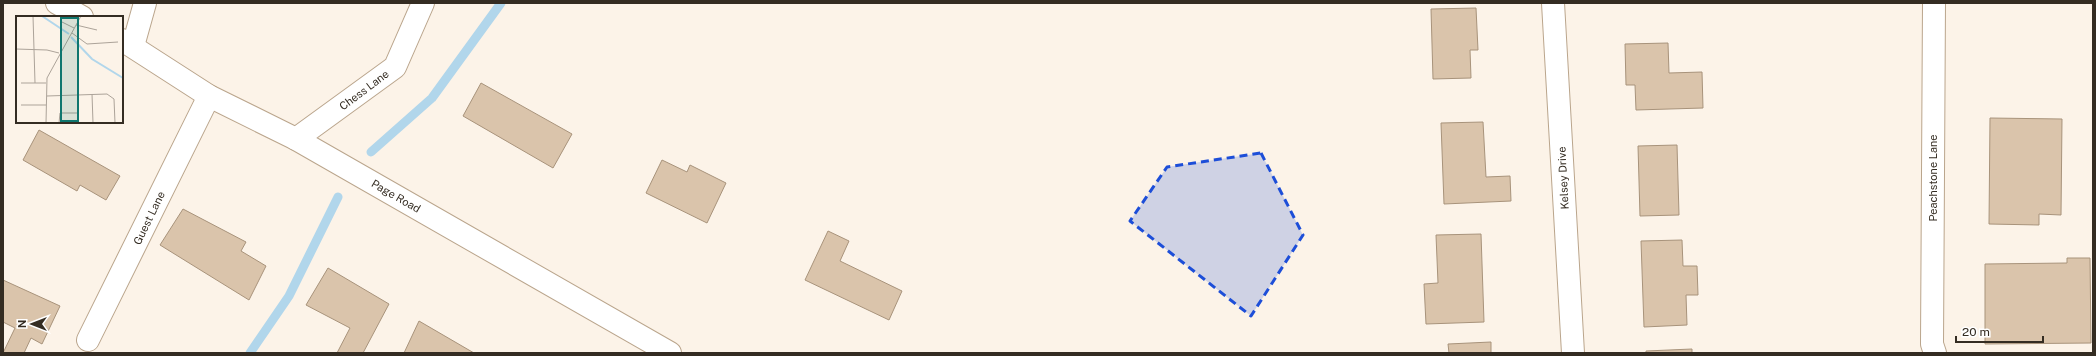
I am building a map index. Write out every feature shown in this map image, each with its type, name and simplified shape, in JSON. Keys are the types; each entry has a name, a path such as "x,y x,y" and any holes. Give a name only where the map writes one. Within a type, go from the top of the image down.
{"street":[{"path":"57,3 80,16"},
{"path":"128,43 145,3"},
{"name":"Chess Lane","path":"296,139 395,67 423,3"},
{"name":"Kelsey Drive","path":"1553,3 1573,353"},
{"name":"Peachstone Lane","path":"1934,3 1932,344 1935,353"},
{"name":"Page Road","path":"128,43 209,96 296,139 670,353"},
{"name":"Guest Lane","path":"88,340 209,96"}],"highlighted area":[{"path":"1261,153 1303,235 1251,316 1130,221 1167,167"}],"building":[{"path":"1476,8 1478,50 1470,50 1471,78 1433,79 1431,9"},
{"path":"1668,43 1669,73 1702,72 1703,108 1636,110 1635,85 1626,85 1625,44"},
{"path":"481,83 572,134 553,168 463,116"},
{"path":"1990,118 2062,119 2061,215 2039,214 2039,225 1989,224"},
{"path":"1483,122 1486,177 1510,176 1511,201 1444,204 1441,123"},
{"path":"39,130 120,176 106,200 80,185 77,191 23,160"},
{"path":"1677,145 1679,215 1640,216 1638,146"},
{"path":"662,160 687,172 690,165 726,183 707,223 646,193"},
{"path":"183,209 246,242 241,251 266,266 249,300 160,245"},
{"path":"828,231 849,241 840,261 902,291 889,320 805,280"},
{"path":"1481,234 1484,322 1426,324 1424,284 1438,283 1436,235"},
{"path":"1682,240 1683,266 1697,266 1698,295 1686,295 1687,325 1644,327 1641,241"},
{"path":"2067,258 2090,258 2091,343 1985,344 1985,264 2067,263"},
{"path":"328,268 389,304 363,353 337,353 350,328 306,305"},
{"path":"3,280 60,306 42,344 31,338 24,353 3,353 15,328 3,322"},
{"path":"419,321 474,353 404,353"},
{"path":"1491,342 1491,353 1449,353 1448,344"},
{"path":"1692,349 1692,353 1646,353 1646,351"}],"waterway":[{"path":"371,152 432,98 501,3"},
{"path":"250,353 289,296 338,197"}]}
